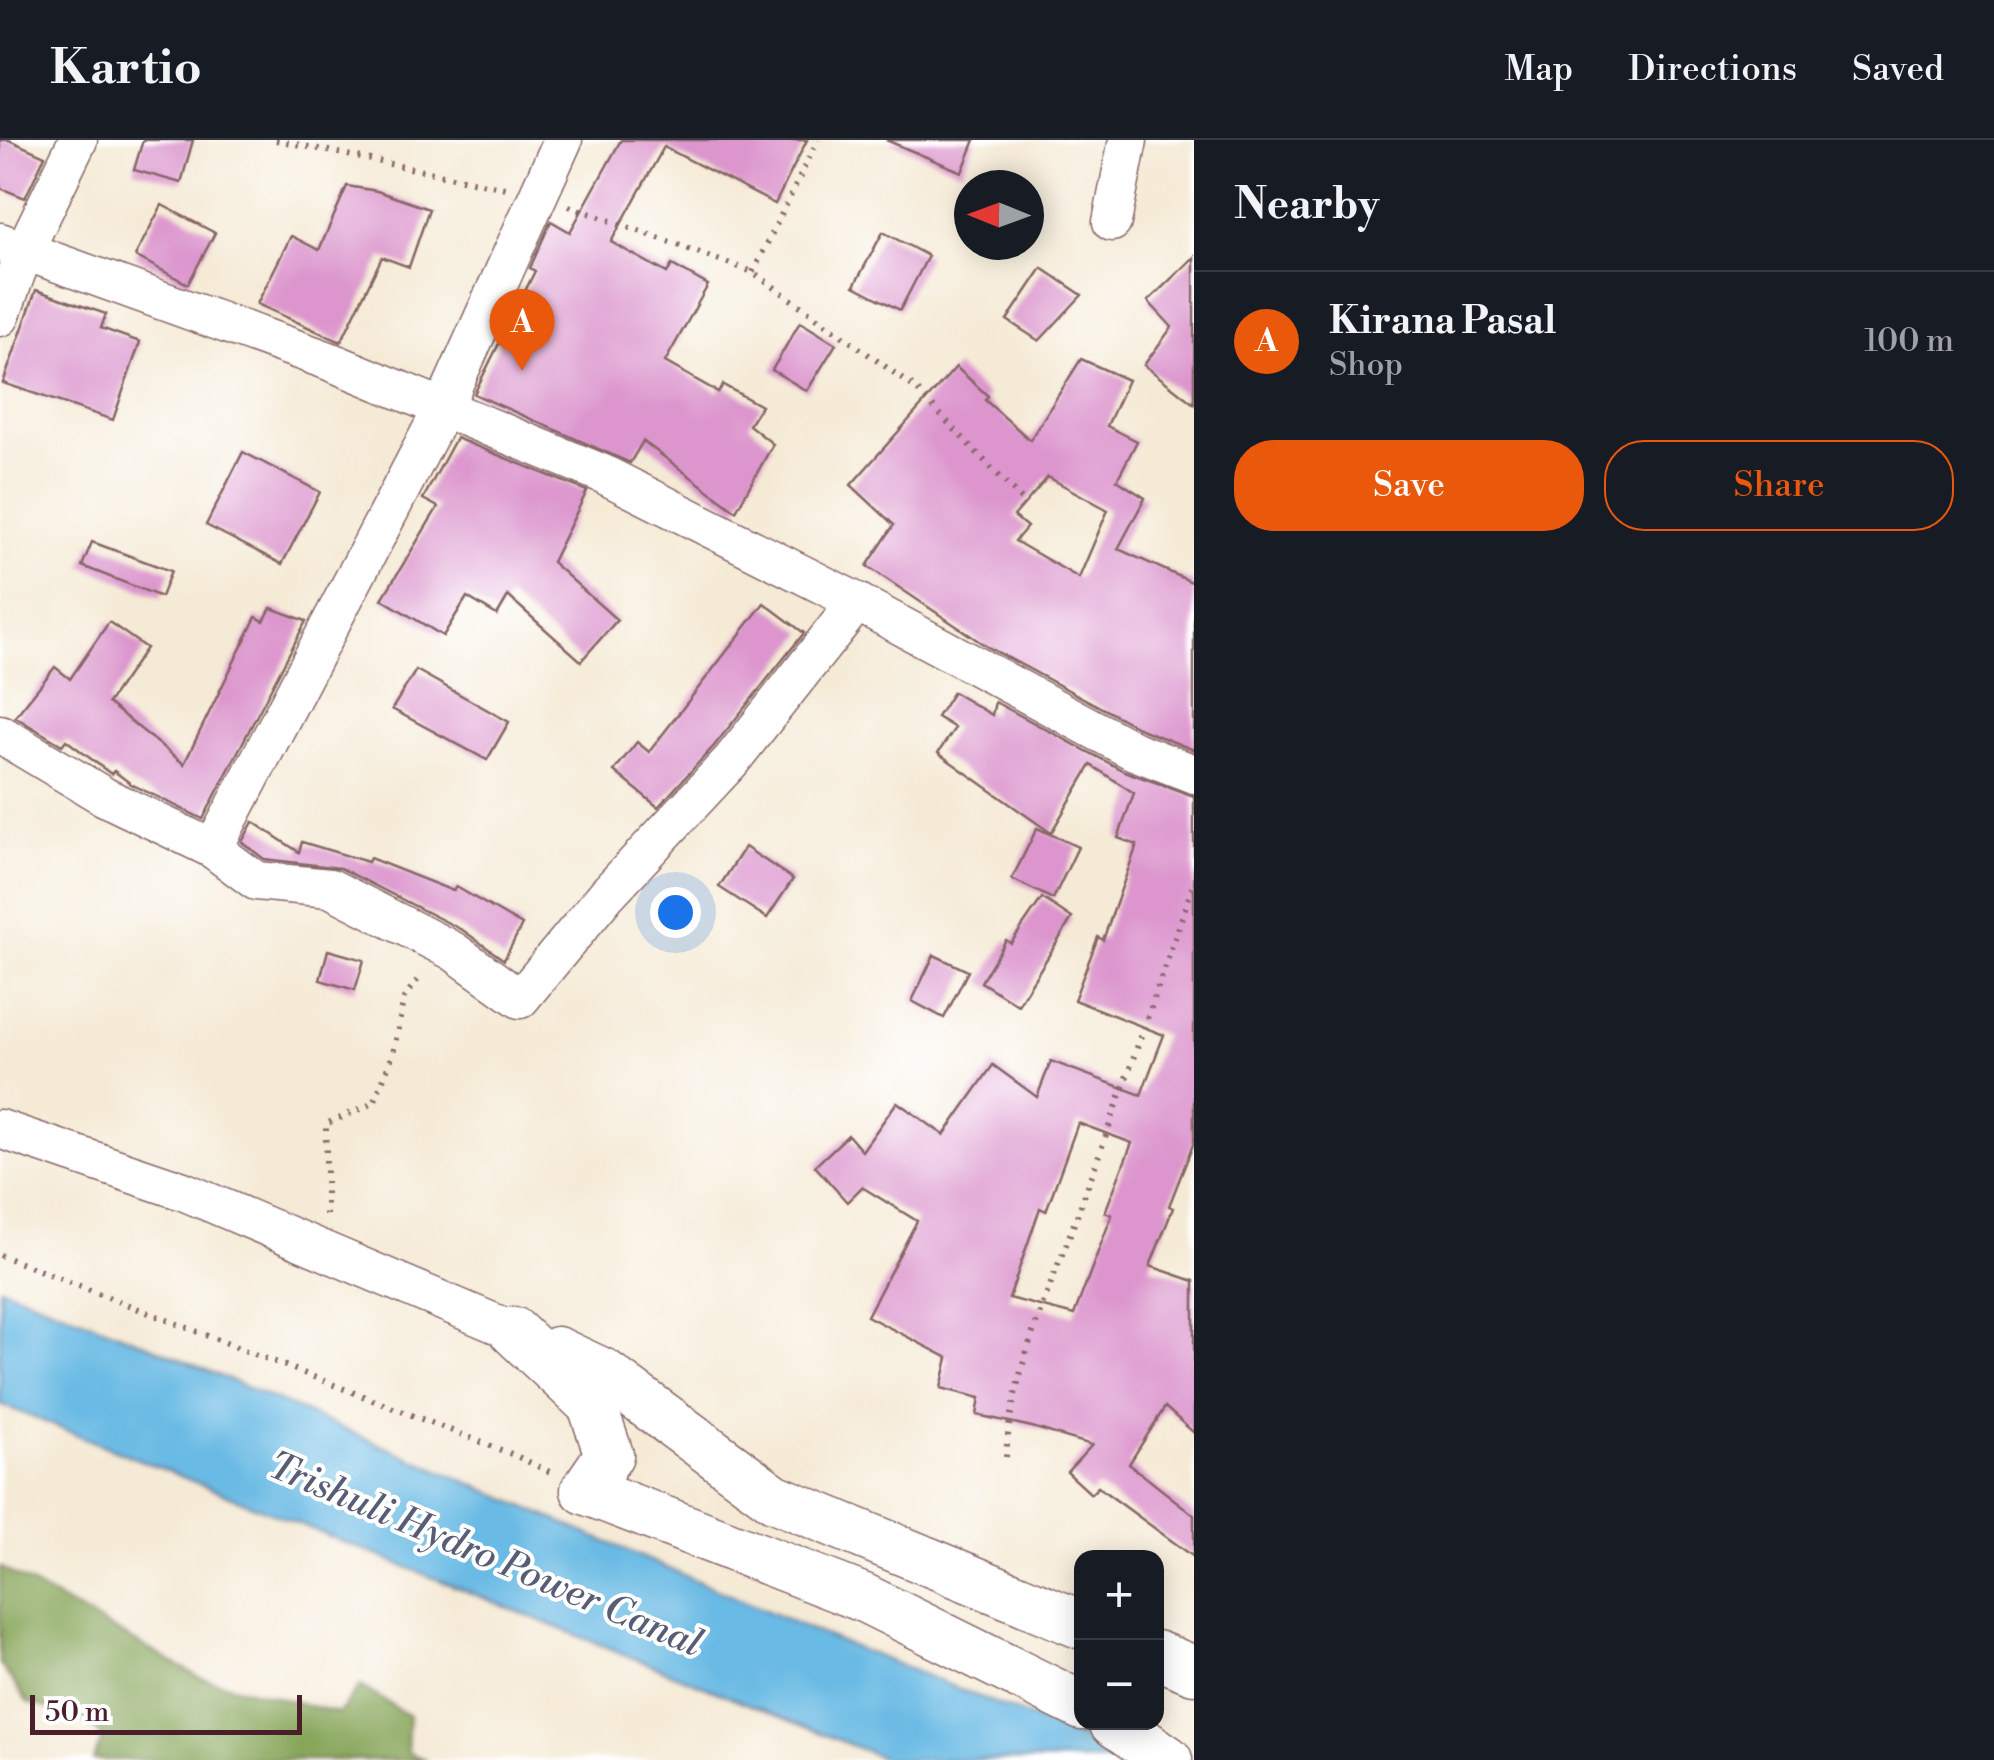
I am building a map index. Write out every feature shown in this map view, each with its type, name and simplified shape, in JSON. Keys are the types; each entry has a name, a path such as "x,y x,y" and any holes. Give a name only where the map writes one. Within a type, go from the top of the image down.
{"street":[{"path":"0,316 12,245 78,140"},
{"path":"214,849 443,408 564,140"},
{"path":"1112,222 1128,140"},
{"path":"12,245 329,361 601,473 857,602 1134,751 1194,774"},
{"path":"0,734 104,797 214,849 256,881 330,888 453,951 520,999 607,894 731,762 857,602"},
{"path":"0,1129 183,1191 513,1330 604,1372 774,1498 1074,1622"},
{"path":"513,1330 592,1405 610,1454 585,1490 864,1598 1074,1702"},
{"path":"1164,1658 1194,1670"},
{"path":"1125,1730 1168,1760"}],"path":[{"path":"818,140 753,272 914,387 1024,502"},
{"path":"1006,1457 1008,1427 1022,1364 1194,882"},
{"path":"334,1255 326,1230 326,1124 374,1104 393,1054 404,998 425,968 433,941"},
{"path":"0,1256 514,1454 585,1490"}],"green space":[{"path":"0,1567 201,1678 339,1713 360,1686 409,1716 407,1752 427,1760 93,1760 103,1737 81,1717 28,1703 0,1664"}],"water":[{"name":"Trishuli Hydro Power Canal","path":"0,1287 141,1342 816,1632 1108,1748 1123,1760 888,1760 0,1404"}],"building":[{"path":"0,140 9,140 45,156 25,198 0,188"},
{"path":"143,140 193,140 181,183 134,170"},
{"path":"621,140 807,140 775,204 664,147 611,242 667,273 672,265 708,285 665,362 718,392 723,385 761,406 749,425 773,444 736,511 643,441 630,463 474,394 535,271 530,268 551,221 570,232"},
{"path":"886,140 975,140 963,170"},
{"path":"347,186 377,191 429,209 409,267 382,257 341,342 257,304 291,236 319,250"},
{"path":"162,205 215,233 188,284 135,256"},
{"path":"883,232 928,256 900,310 854,286"},
{"path":"1194,257 1194,404 1144,365 1172,327 1148,301"},
{"path":"1042,268 1082,295 1039,341 1007,320"},
{"path":"36,290 106,314 101,328 140,342 113,420 3,383"},
{"path":"800,322 836,344 807,391 772,370"},
{"path":"1081,359 1128,380 1107,426 1137,441 1117,480 1145,498 1118,549 1194,583 1194,750 1143,730 986,646 867,566 894,525 851,485 956,367 988,396 985,400 1030,440","holes":["1048,477 1108,510 1079,578 1015,541 1027,527 1014,516"]},
{"path":"456,438 587,491 552,562 617,620 581,661 508,596 497,615 467,597 443,636 382,599 438,507 423,499"},
{"path":"243,452 320,492 282,564 206,525"},
{"path":"92,542 171,571 161,597 82,566"},
{"path":"764,603 804,633 714,746 658,807 614,771 637,742 649,752"},
{"path":"271,608 306,621 203,819 131,784 114,771 111,774 66,740 62,745 15,717 55,667 70,679 109,622 146,648 108,703 184,764 256,617 264,621"},
{"path":"416,670 509,722 487,760 392,709"},
{"path":"953,692 992,715 995,702 1124,771 1194,796 1194,1142 1150,1266 1194,1281 1194,1433 1165,1407 1129,1464 1194,1515 1194,1557 1098,1487 1091,1494 1067,1472 1092,1445 977,1415 980,1398 941,1388 948,1358 867,1316 917,1221 862,1187 847,1202 815,1166 848,1135 862,1151 897,1102 944,1135 993,1065 1037,1097 1051,1061 1141,1095 1164,1035 1074,1000 1098,937 1103,940 1137,845 1118,838 1134,793 1091,765 1051,833 938,753 955,728 937,717","holes":["1078,1123 1132,1143 1105,1212 1112,1215 1074,1315 1009,1298 1040,1208 1046,1211"]},
{"path":"253,822 299,852 302,842 368,862 370,858 453,891 456,887 522,925 504,960 464,931 340,868 264,859 242,842"},
{"path":"1037,828 1078,847 1053,899 1012,879"},
{"path":"745,847 793,879 767,918 719,887"},
{"path":"1042,898 1072,918 1018,1005 981,982 1006,940 1011,943"},
{"path":"328,950 364,960 355,990 320,980"},
{"path":"934,955 968,971 944,1018 912,1001"}],"place":[{"name":"Kirana Pasal","path":"522,371"}]}
